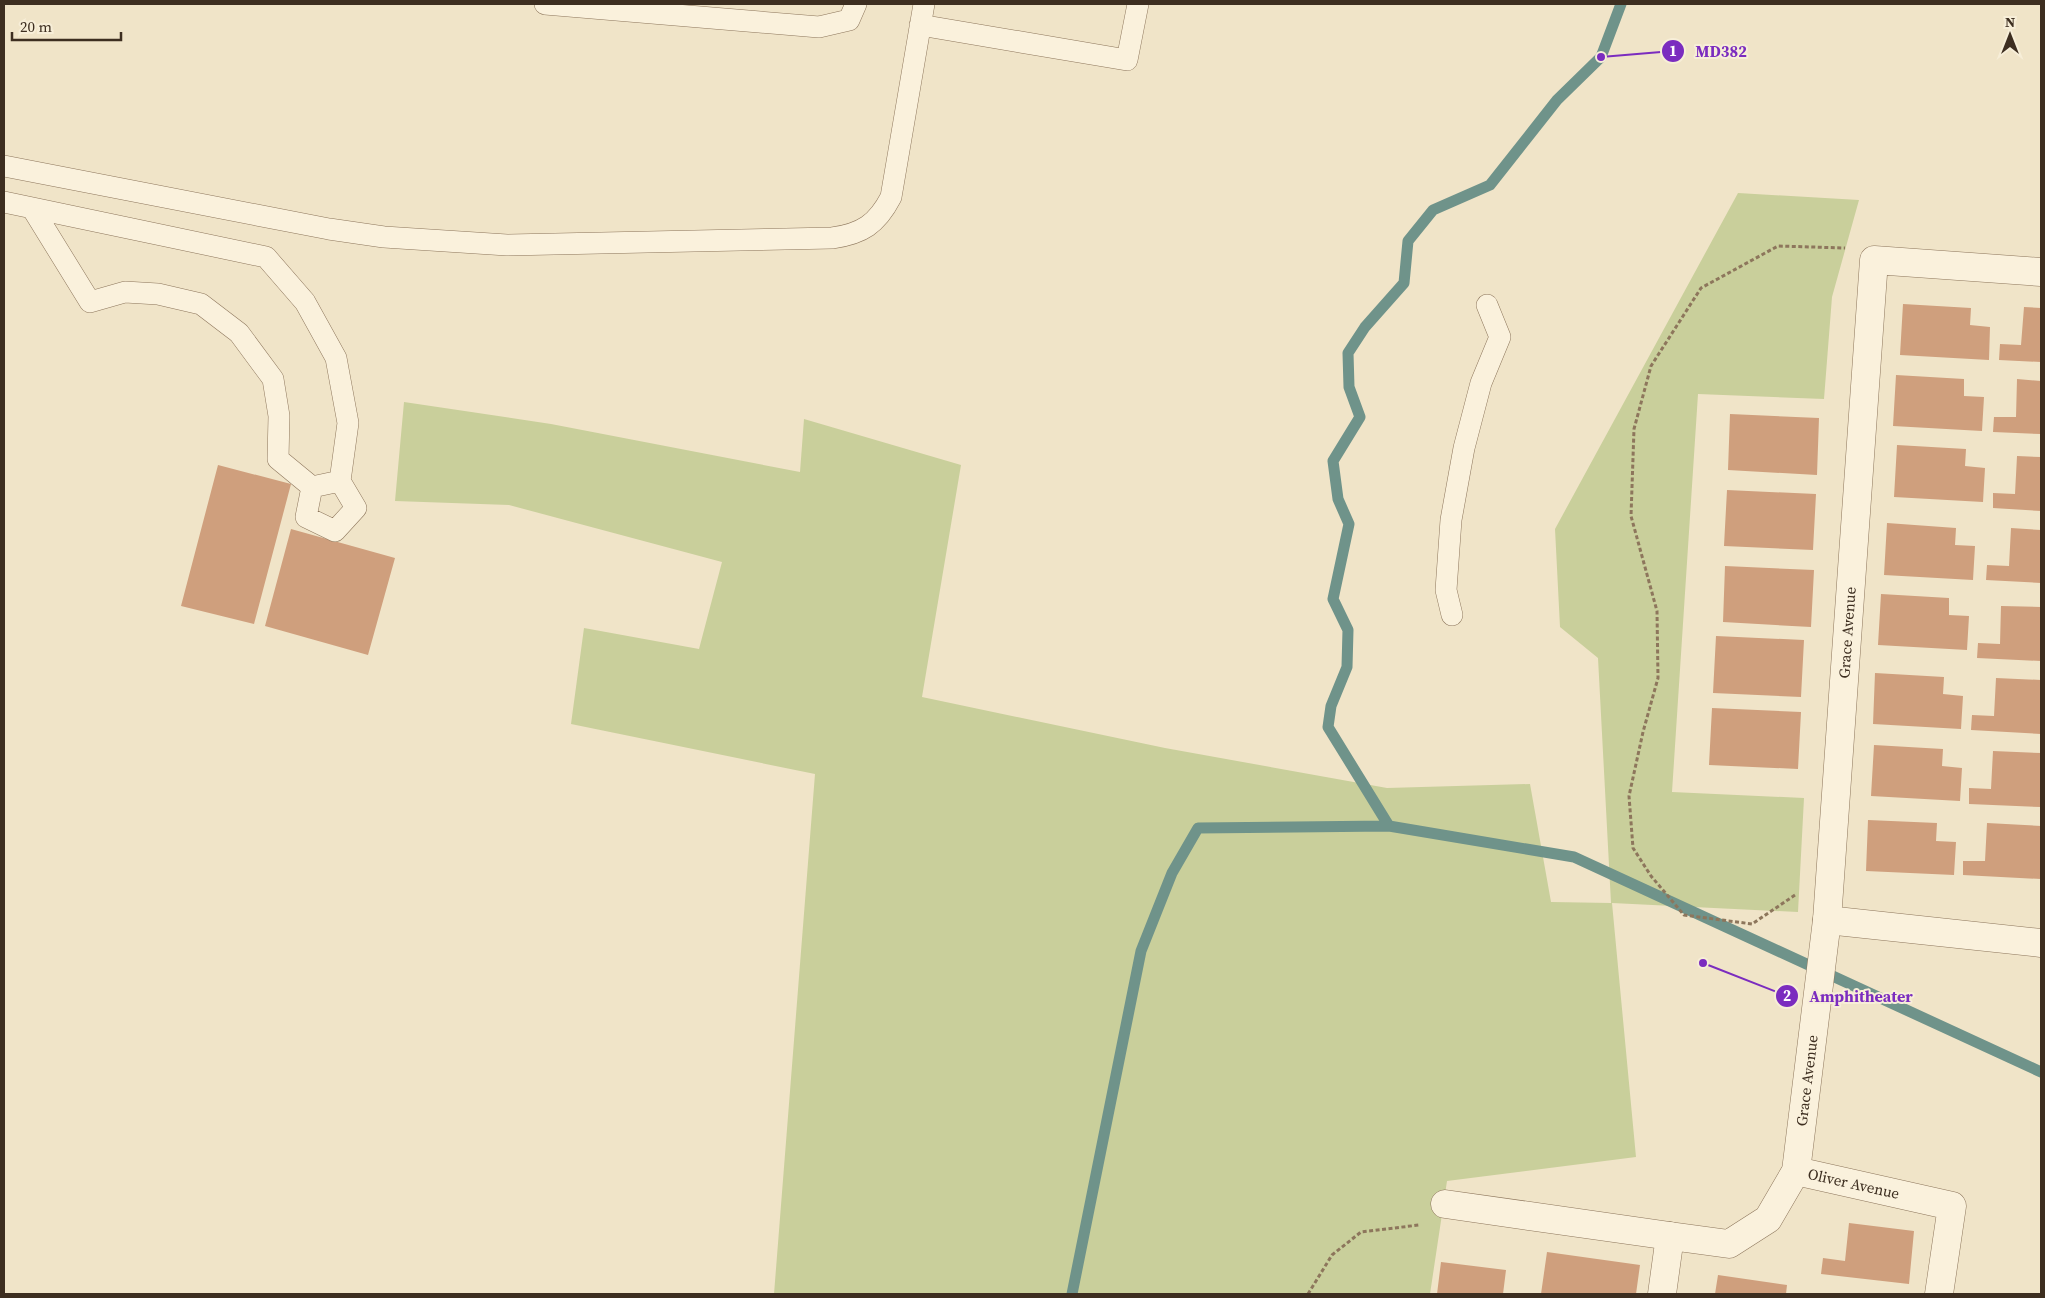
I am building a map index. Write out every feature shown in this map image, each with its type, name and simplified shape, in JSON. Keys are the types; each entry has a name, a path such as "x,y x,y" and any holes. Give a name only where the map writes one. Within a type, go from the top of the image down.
{"street":[{"path":"1874,260 2041,272"},
{"name":"Grace Avenue","path":"1796,1171 1827,920 1874,260"},
{"path":"1827,920 2041,943"},
{"name":"Oliver Avenue","path":"1446,1204 1729,1244 1768,1219 1796,1171 1952,1206 1939,1294"},
{"path":"1662,1294 1670,1236"}],"lane":[{"path":"545,4 819,27 849,20 856,4"},
{"path":"4,166 329,229 430,241 506,244 846,236 872,224 884,212 891,197 924,4"},
{"path":"920,25 1127,60 1138,4"},
{"path":"4,202 266,256 305,302 336,358 348,423 340,481 356,508 335,531 306,517 312,487"},
{"path":"32,208 90,302 125,292 158,294 201,304 239,333 273,380 279,416 278,459 312,487"},
{"path":"1452,615 1446,590 1451,520 1464,448 1481,383 1500,337 1487,305"},
{"path":"312,487 340,481"}],"path":[{"path":"1829,884 1794,896 1752,924 1684,915 1651,876 1633,848 1629,796 1643,732 1658,678 1657,611 1631,516 1634,429 1651,366 1701,288 1778,246 1857,248 1874,260"},
{"path":"1308,1294 1332,1255 1361,1232 1418,1226 1446,1204"}],"green space":[{"path":"1738,193 1859,200 1832,297 1824,399 1698,394 1672,792 1804,798 1798,912 1612,903 1636,1157 1447,1181 1430,1294 774,1294 815,774 571,724 584,628 699,649 722,562 509,505 395,501 404,402 551,424 800,472 804,419 961,465 922,697 1165,748 1387,788 1530,784 1551,902 1611,903 1598,658 1560,627 1555,529"}],"building":[{"path":"1903,304 1971,308 1970,325 1990,327 1989,360 1900,355"},
{"path":"2024,307 2041,308 2041,362 1999,360 2000,344 2021,345"},
{"path":"1896,375 1964,379 1964,396 1984,397 1982,431 1893,426"},
{"path":"2017,379 2041,381 2041,434 1993,432 1994,417 2016,417"},
{"path":"1730,414 1819,418 1817,475 1728,470"},
{"path":"1897,445 1966,449 1965,466 1985,468 1983,502 1894,497"},
{"path":"2017,456 2041,457 2041,511 1993,508 1993,493 2015,494"},
{"path":"218,465 291,484 254,624 181,606"},
{"path":"1727,490 1816,494 1813,550 1724,546"},
{"path":"1887,523 1956,528 1955,545 1975,546 1973,580 1884,575"},
{"path":"2011,528 2041,530 2041,583 1986,580 1987,565 2009,566"},
{"path":"291,529 395,558 368,655 265,626"},
{"path":"1725,566 1814,570 1811,627 1723,622"},
{"path":"1881,594 1949,598 1949,615 1969,616 1967,650 1878,645"},
{"path":"2001,606 2041,607 2041,661 1977,658 1978,643 2000,644"},
{"path":"1716,636 1804,640 1801,697 1713,693"},
{"path":"1875,673 1944,677 1943,694 1963,696 1961,729 1873,724"},
{"path":"1996,678 2041,680 2041,734 1971,730 1972,715 1994,716"},
{"path":"1712,708 1801,712 1798,769 1709,765"},
{"path":"1874,745 1943,749 1942,766 1962,768 1960,801 1871,796"},
{"path":"1993,751 2041,753 2041,807 1969,804 1969,788 1991,789"},
{"path":"1868,820 1937,823 1936,841 1956,842 1954,875 1866,871"},
{"path":"1987,823 2041,826 2041,879 1963,875 1963,861 1985,861"},
{"path":"1849,1223 1914,1231 1909,1284 1821,1274 1823,1258 1845,1261"},
{"path":"1547,1252 1640,1265 1636,1294 1541,1294"},
{"path":"1441,1262 1506,1270 1503,1294 1437,1294"},
{"path":"1718,1275 1787,1285 1786,1294 1715,1294"}],"waterway":[{"path":"1621,4 1601,57 1557,100 1490,185 1433,210 1408,241 1404,283 1365,327 1348,353 1349,387 1360,417 1333,461 1338,499 1349,524 1333,599 1348,630 1347,667 1331,706 1328,727 1389,826 1574,857 2041,1072"},
{"path":"1072,1294 1141,951 1172,873 1198,828 1389,826"}],"place":[{"name":"MD382","path":"1601,57"},
{"name":"Amphitheater","path":"1703,963"}]}
